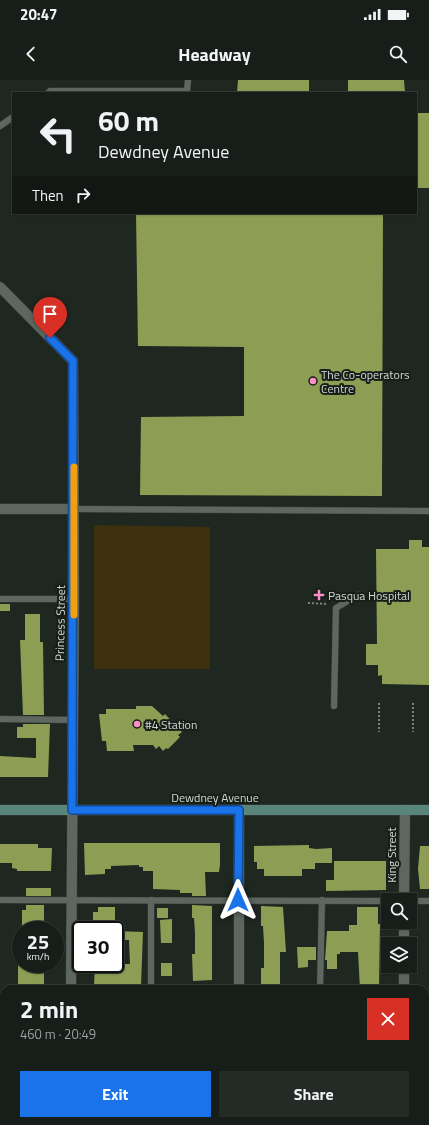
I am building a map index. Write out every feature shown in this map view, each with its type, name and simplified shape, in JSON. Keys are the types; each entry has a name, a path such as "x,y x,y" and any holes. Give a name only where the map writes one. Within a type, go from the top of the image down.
{"main road":[{"name":"Dewdney Avenue","path":"0,810 429,810"}],"street":[{"name":"Princess Street","path":"0,287 73,361 74,599 70,900 71,985"},
{"path":"0,509 74,509"},
{"path":"238,985 239,810"},
{"name":"King Street","path":"404,810 404,893"},
{"path":"404,973 404,985"}],"lane":[{"path":"49,92 187,91 188,80"},
{"path":"0,126 12,118"},
{"path":"74,509 429,511"},
{"path":"334,706 336,608 358,595"},
{"path":"0,599 74,599"},
{"path":"0,719 72,720"},
{"path":"0,900 381,901"},
{"path":"151,900 151,985"},
{"path":"320,985 322,900"},
{"path":"417,901 429,901"}],"path":[{"path":"308,603 328,604"},
{"path":"379,703 379,732"},
{"path":"413,703 413,732"}],"shaded area":[{"path":"94,525 210,527 210,669 94,669"}],"building":[{"path":"238,80 309,80 309,92 237,92"},
{"path":"348,80 404,80 405,92 348,92"},
{"path":"417,113 429,113 429,188 417,188"},
{"name":"The Co-operators Centre","path":"136,214 383,214 382,496 140,495 141,417 244,416 244,347 138,346"},
{"name":"Pasqua Hospital","path":"409,540 422,540 422,547 429,547 429,685 382,684 382,675 378,676 378,665 366,665 366,644 377,644 376,549 409,549"},
{"path":"0,604 10,604 10,611 0,611"},
{"path":"25,614 40,614 40,642 43,642 44,715 23,715 20,640 25,640"},
{"name":"#4 Station","path":"136,706 152,706 163,716 165,714 182,732 178,735 180,737 168,749 166,748 163,751 159,746 156,749 153,745 133,745 134,751 107,751 106,741 102,741 99,714 106,714 106,709 136,709"},
{"path":"23,724 50,724 48,777 0,777 0,756 36,758 36,738 17,738 17,727 23,727"},
{"path":"84,843 220,843 219,872 205,872 206,896 192,896 192,893 180,893 180,890 153,889 153,871 143,871 143,867 139,867 139,865 111,866 111,869 105,869 105,874 85,875"},
{"path":"0,844 38,844 38,848 52,848 51,871 17,871 17,869 12,868 12,863 0,863"},
{"path":"309,845 309,848 316,849 332,848 332,863 315,863 315,869 302,869 302,876 264,876 264,869 257,869 257,862 254,862 254,846"},
{"path":"420,846 429,846 429,889 420,889 418,869"},
{"path":"334,861 386,861 386,890 326,891 326,880 334,880"},
{"path":"26,888 51,888 51,896 26,896"},
{"path":"26,905 44,905 44,921 22,921 22,910 26,910"},
{"path":"192,905 212,906 212,980 193,981 192,954 195,954 195,933 194,918 192,918"},
{"path":"261,906 283,907 286,952 280,952 280,985 261,985 261,968 264,968 264,943 263,926 261,926"},
{"path":"98,907 115,907 115,921 93,921 93,912 98,912"},
{"path":"357,907 378,907 378,924 380,924 379,985 360,985 358,952 340,952 340,954 337,954 337,969 327,969 327,960 325,960 327,931 349,931 349,925 357,925"},
{"path":"157,908 168,908 168,918 157,918"},
{"path":"172,919 172,943 161,943 160,920"},
{"path":"124,931 143,932 141,985 94,985 95,973 124,973 124,964 130,964 129,940 124,940"},
{"path":"297,947 316,947 316,960 308,960 308,967 298,968"},
{"path":"161,963 172,963 172,976 161,976"},
{"path":"18,973 44,973 44,985 18,985"}],"slow traffic":[{"path":"74,467 74,615"}],"place":[{"name":"The Co-operators Centre","path":"313,381"},
{"name":"Pasqua Hospital","path":"319,595"},
{"name":"#4 Station","path":"137,724"}],"route":[{"path":"50,338 73,361 74,599 72,810 239,810 238,900"}]}
